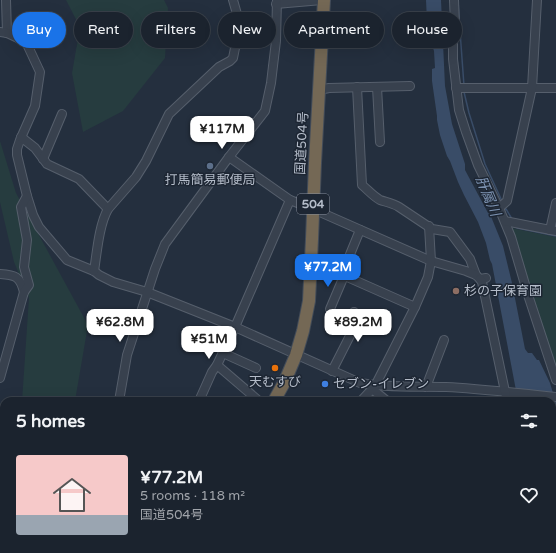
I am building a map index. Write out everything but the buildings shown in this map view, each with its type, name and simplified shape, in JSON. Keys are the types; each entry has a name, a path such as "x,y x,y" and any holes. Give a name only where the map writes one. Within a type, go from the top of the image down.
{"highway":[{"name":"国道504号","path":"276,397 285,382 296,355 303,331 308,301 323,0"}],"street":[{"path":"6,0 3,33 26,42 40,72 35,106 17,149 27,196 33,215 39,226 68,260 94,271 113,282 147,292 235,327 332,371 373,387 447,388 556,397"},
{"path":"94,271 99,239 105,214 108,209 136,177 146,161 170,114 219,67 233,58 239,28 233,0"},
{"path":"120,397 127,355 147,292 165,244 265,111 271,84 276,41 276,2 323,0"},
{"path":"454,0 455,25 453,37 453,59 459,110 478,165 505,220 556,380"},
{"path":"499,208 507,201 532,88 537,0"},
{"path":"319,90 329,88 410,86"},
{"path":"357,87 362,184 370,193 380,199 394,204 432,229 450,232 470,259 481,278 507,397"},
{"path":"377,87 380,142"},
{"path":"456,88 556,88"},
{"path":"43,159 62,114"},
{"path":"21,137 35,148 46,164 79,179 108,209"},
{"path":"229,157 290,200 431,261 466,271 481,278"},
{"path":"0,378 24,292 29,285 24,267 26,240 21,207 27,196"},
{"path":"201,397 235,327 290,200"},
{"path":"505,220 553,230 556,203"},
{"path":"364,397 373,387 415,307 428,277 431,261 429,226"},
{"path":"330,309 360,230"},
{"path":"311,261 415,307"},
{"path":"0,274 13,275 20,281 24,292"},
{"path":"332,371 358,320 358,318 355,317 354,312"},
{"path":"426,387 444,340"},
{"path":"223,353 256,368"},
{"path":"217,365 254,397"},
{"path":"373,387 382,397"}],"green space":[{"path":"66,0 164,0 168,8 168,12 141,12 141,48 166,48 165,58 123,111 83,132 72,73 76,48 133,48 133,12 74,12 74,15"},
{"path":"0,141 16,193 88,325 76,397 22,397 29,298 14,262 0,202"},
{"path":"511,228 556,237 556,373"}],"water":[{"path":"426,0 441,0 442,12 427,12"},
{"path":"433,48 443,48 445,86 452,124 465,164 465,170 488,213 490,214 503,246 525,349 528,353 532,353 537,360 539,360 550,383 554,397 517,397 492,264 486,243 478,222 458,182 440,135 432,81 432,69 435,68"}],"waterway":[{"path":"458,0 464,86"},
{"name":"肝属川","path":"464,92 485,164 502,201"},
{"name":"肝属川","path":"502,211 506,209 512,219"},
{"name":"肝属川","path":"490,217 497,213"},
{"path":"516,226 517,228 556,236"}],"place":[{"name":"打馬簡易郵便局","path":"210,166"},
{"name":"杉の子保育園","path":"456,291"},
{"name":"天むすび","path":"275,368"},
{"name":"セブン-イレブン","path":"325,384"}]}
